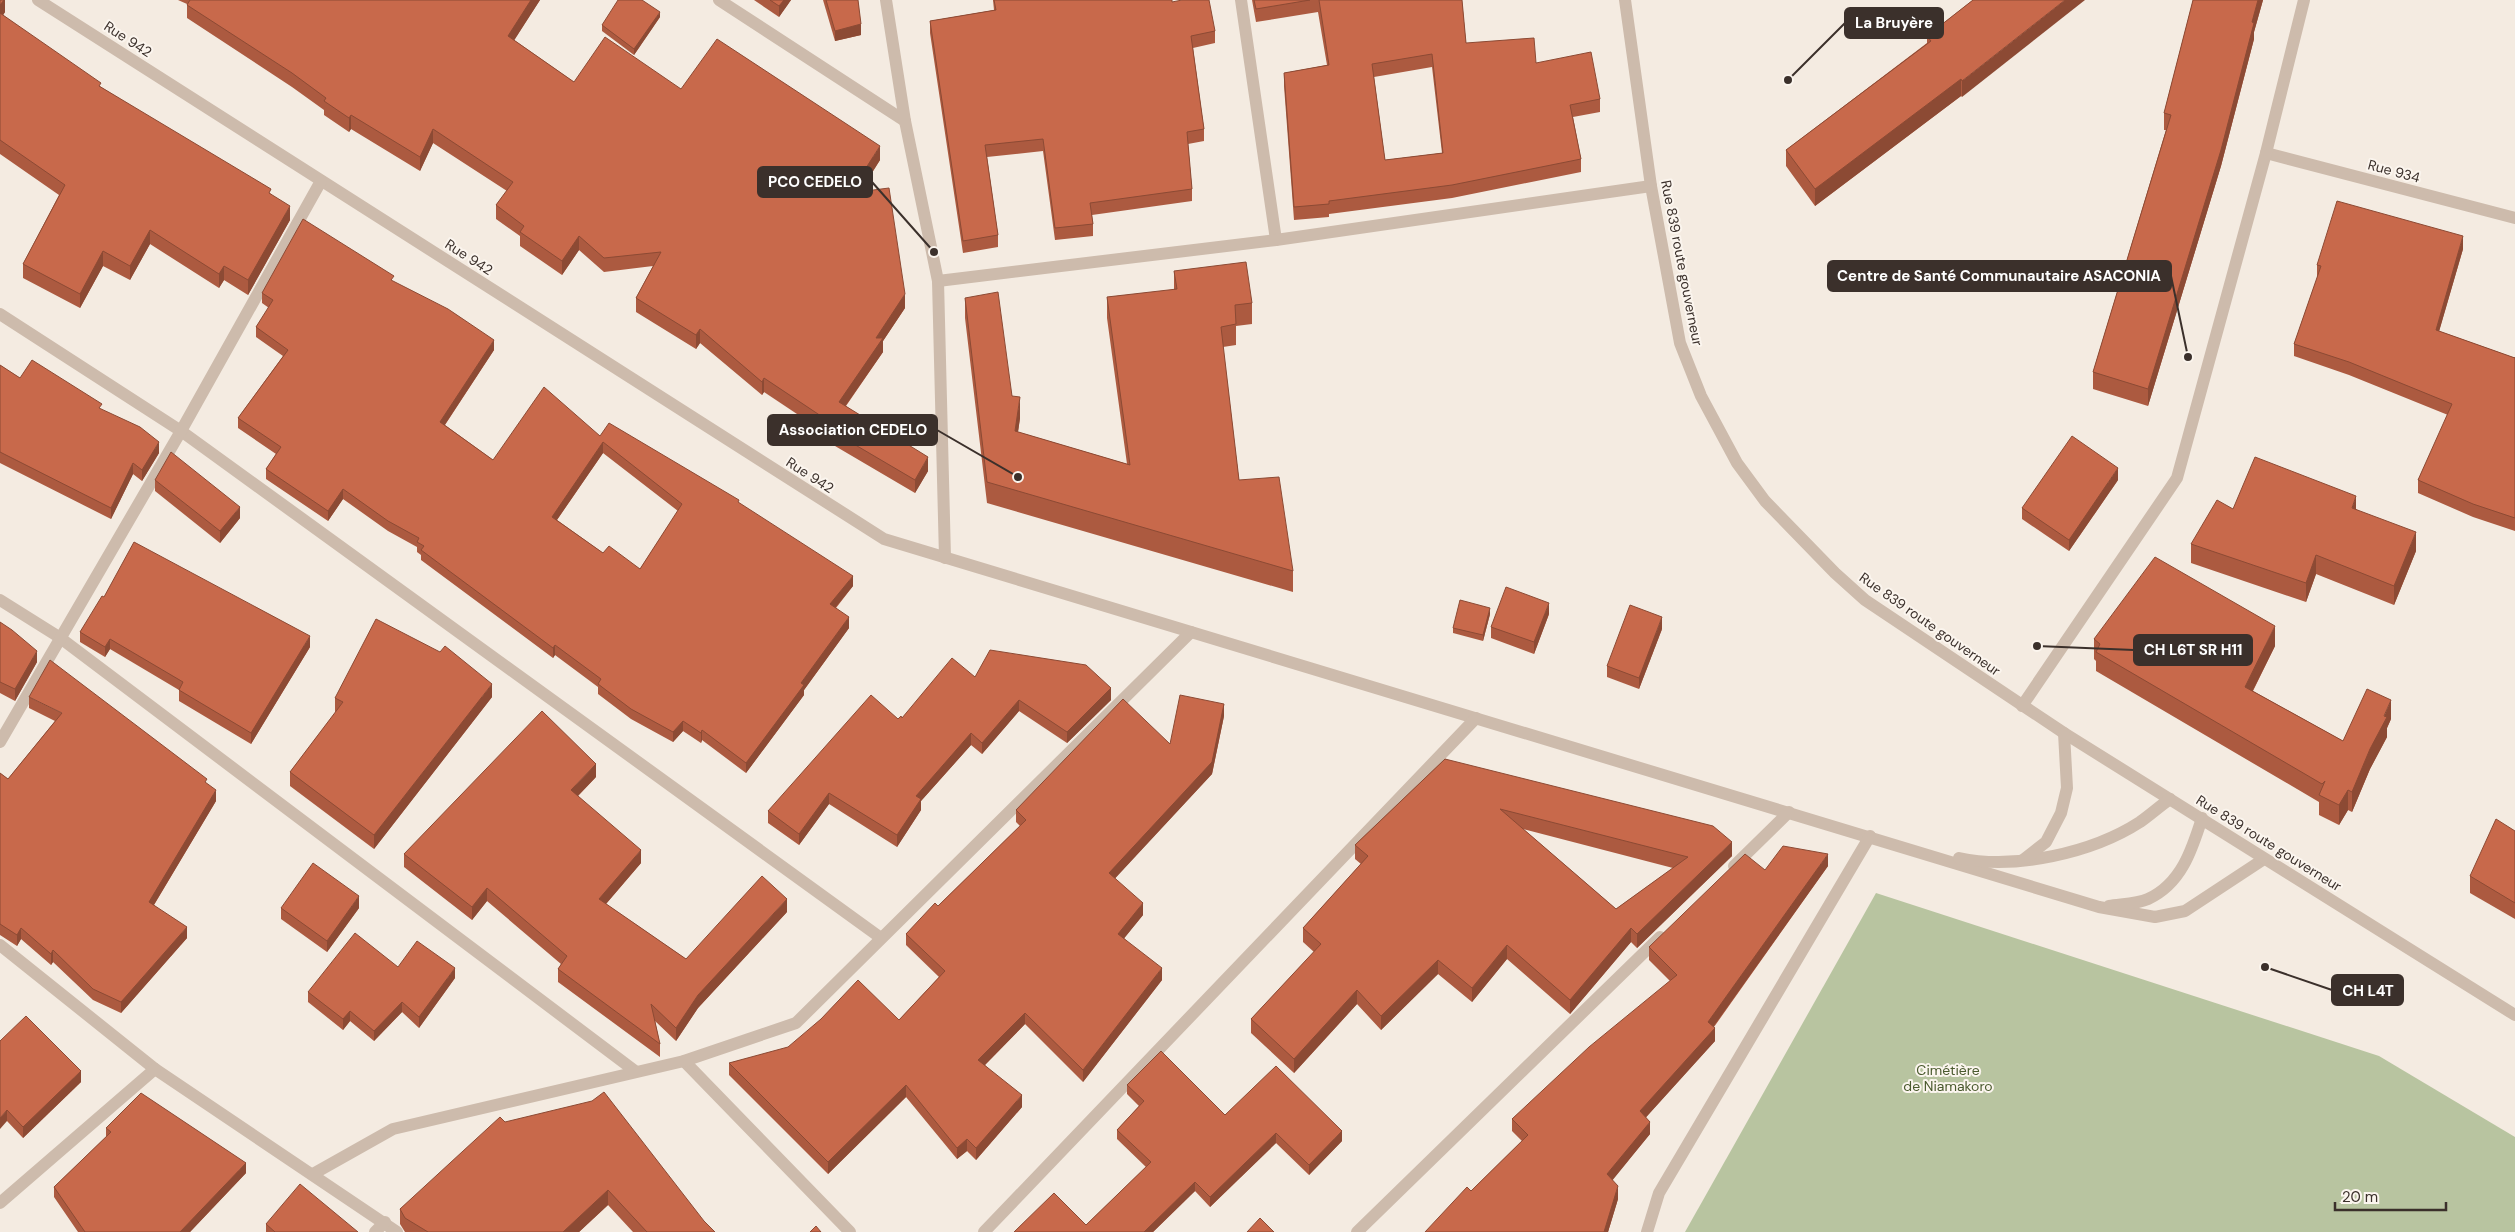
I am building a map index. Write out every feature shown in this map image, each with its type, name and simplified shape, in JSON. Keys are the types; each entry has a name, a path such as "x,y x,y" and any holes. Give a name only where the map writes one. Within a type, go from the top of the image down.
{"street":[{"name":"Rue 942","path":"38,0 884,540 1896,844"},
{"path":"719,0 905,121"},
{"path":"886,0 905,121 938,281 945,558"},
{"path":"1241,0 1276,240"},
{"name":"Rue 839 route gouverneur","path":"1624,0 1651,186 1680,343 1701,396 1737,463 1765,502 1834,573 1865,600 2064,733 2515,1015"},
{"path":"2022,706 2177,478 2266,154 2304,0"},
{"name":"Rue 934","path":"2266,154 2515,218"},
{"path":"0,742 59,637 181,431 322,181"},
{"path":"938,281 1276,240 1651,186"},
{"path":"0,314 181,431 881,938"},
{"path":"0,600 59,637 635,1071"},
{"path":"313,1174 393,1129 684,1061 796,1023 1191,632"},
{"path":"984,1232 1476,718"},
{"path":"2023,860 2046,842 2061,813 2067,788 2064,733"},
{"path":"1896,844 1981,863 2065,854 2139,822 2170,799"},
{"path":"1725,874 1789,812"},
{"path":"2100,907 2147,900 2169,886 2191,854 2202,818"},
{"path":"1647,1232 1659,1193 1870,836"},
{"path":"1896,844 1995,877 2100,907 2155,917 2185,911 2264,859"},
{"path":"1357,1232 1669,929"},
{"path":"0,945 155,1069 397,1232"},
{"path":"684,1061 850,1232"},
{"path":"0,1203 155,1069"},
{"path":"375,1232 384,1222"}],"green space":[{"name":"Cimétière de Niamakoro","path":"1876,893 2379,1056 2515,1137 2515,1232 1685,1232"}],"building":[{"path":"190,0 531,0 508,36 574,82 605,37 681,89 717,39 880,146 850,193 889,188 905,294 876,338 883,338 839,402 928,457 915,480 818,423 821,416 764,378 762,382 700,329 696,335 636,298 661,252 604,258 579,236 562,261 520,232 524,226 496,205 513,182 433,129 420,157 351,115 349,118 324,101 326,98 292,73 187,5"},
{"path":"618,0 642,0 660,12 634,49 602,25"},
{"path":"770,0 784,0 779,6"},
{"path":"826,0 858,0 861,24 835,31"},
{"path":"994,0 1172,0 1172,2 1209,0 1215,31 1191,36 1204,129 1187,132 1192,189 1090,203 1093,224 1055,228 1043,139 985,145 998,235 963,241 930,21 996,10"},
{"path":"1254,0 1310,0 1256,9"},
{"path":"1319,0 1462,0 1466,43 1534,38 1536,63 1591,52 1600,99 1570,105 1581,159 1452,185 1329,201 1329,204 1294,207 1284,73 1329,65","holes":["1432,54 1443,153 1385,160 1372,64"]},
{"path":"1973,0 2065,0 1962,81 1961,79 1815,189 1786,150 1931,41 1927,36"},
{"path":"2193,0 2258,0 2252,22 2254,23 2221,150 2148,389 2093,372 2171,115 2164,113"},
{"path":"0,13 101,83 99,86 271,189 269,193 290,206 248,280 224,266 219,274 150,230 130,266 103,251 80,294 23,264 65,185 0,140"},
{"path":"2337,201 2463,236 2436,330 2515,358 2515,518 2473,504 2418,480 2452,404 2349,362 2294,344 2321,266 2317,265"},
{"path":"303,219 394,276 391,280 448,309 494,340 440,422 493,460 544,387 600,436 609,423 739,500 738,502 853,576 830,604 849,617 801,683 804,685 746,763 702,730 701,733 683,721 673,732 631,709 598,684 601,679 555,645 553,648 421,550 424,546 417,542 419,538 388,521 343,489 328,511 266,469 281,447 238,418 288,350 256,327 273,300 262,293","holes":["603,442 682,504 640,569 609,546 603,553 552,517"]},
{"path":"1246,262 1252,303 1235,305 1236,324 1221,327 1239,480 1279,477 1293,571 987,482 965,298 998,292 1012,396 1020,397 1015,431 1130,465 1107,297 1177,289 1174,271"},
{"path":"32,360 102,404 99,408 140,427 159,442 142,470 133,463 111,508 0,452 0,365 20,378"},
{"path":"2072,436 2118,468 2069,540 2022,508"},
{"path":"171,452 240,507 220,531 155,480"},
{"path":"2255,457 2356,496 2352,508 2416,532 2394,586 2316,555 2306,583 2191,544 2217,500 2233,509"},
{"path":"134,542 310,636 251,733 179,690 183,682 110,639 105,647 80,632 102,596 104,597"},
{"path":"2155,557 2275,626 2245,687 2343,741 2367,689 2391,700 2384,716 2387,717 2370,749 2352,792 2348,790 2339,805 2319,795 2325,781 2322,784 2096,652 2100,644 2094,639"},
{"path":"1506,587 1549,603 1534,642 1491,627"},
{"path":"1460,600 1490,608 1483,635 1453,628"},
{"path":"1630,605 1662,617 1639,678 1607,666"},
{"path":"376,619 440,652 445,646 492,684 374,835 290,772 343,702 335,698"},
{"path":"0,622 37,651 15,689 0,682"},
{"path":"990,650 1086,665 1111,688 1067,732 1019,700 982,743 971,733 916,796 921,799 897,835 829,793 799,834 768,811 871,695 898,719 901,716 902,718 952,658 975,677"},
{"path":"50,660 207,779 205,782 216,790 149,902 187,927 121,1002 93,989 53,950 51,954 21,928 17,935 0,924 0,773 8,779 62,713 29,697"},
{"path":"1180,695 1224,704 1212,762 1109,873 1143,903 1118,934 1162,968 1083,1070 1025,1013 978,1060 1022,1095 976,1148 967,1139 957,1148 906,1085 828,1162 729,1063 788,1047 821,1019 858,980 899,1020 945,971 906,934 935,903 938,906 1026,820 1016,810 1123,699 1170,744"},
{"path":"542,711 596,764 571,790 641,850 599,899 686,959 762,876 787,899 698,995 676,1028 651,1004 660,1044 558,969 567,956 487,888 472,907 404,854"},
{"path":"1445,759 1713,826 1732,842 1637,934 1631,928 1570,1000 1507,945 1472,988 1438,960 1381,1016 1357,990 1294,1059 1251,1019 1321,944 1303,928 1368,856 1355,845","holes":["1500,809 1688,857 1616,909"]},
{"path":"2496,819 2515,831 2515,903 2470,876"},
{"path":"1783,846 1828,854 1708,1022 1715,1028 1640,1111 1650,1122 1607,1174 1618,1186 1604,1232 1425,1232 1467,1187 1471,1191 1528,1135 1512,1119 1589,1047 1677,975 1649,947 1745,854 1765,870"},
{"path":"313,863 359,896 327,941 281,908"},
{"path":"355,933 398,967 417,941 455,968 419,1017 402,1002 374,1031 350,1011 343,1019 308,992"},
{"path":"26,1016 81,1071 23,1127 7,1110 0,1118 0,1041"},
{"path":"1161,1051 1225,1115 1276,1066 1342,1131 1309,1165 1276,1133 1210,1197 1195,1182 1144,1232 1014,1232 1054,1193 1086,1225 1151,1162 1117,1130 1144,1101 1127,1085"},
{"path":"604,1092 704,1221 715,1232 647,1232 608,1190 563,1232 428,1232 405,1218 400,1209 500,1117 505,1122 592,1101"},
{"path":"141,1093 246,1163 180,1232 85,1232 54,1187 111,1132 106,1128"},
{"path":"300,1184 358,1232 275,1232 266,1224"},
{"path":"1260,1218 1274,1232 1247,1232"},
{"path":"816,1226 821,1232 810,1232"}],"place":[{"name":"La Bruyère","path":"1788,80"},
{"name":"PCO CEDELO","path":"934,252"},
{"name":"Centre de Santé Communautaire ASACONIA","path":"2188,357"},
{"name":"Association CEDELO","path":"1018,477"},
{"name":"CH L6T SR H11","path":"2037,646"},
{"name":"CH L4T","path":"2265,967"}]}
